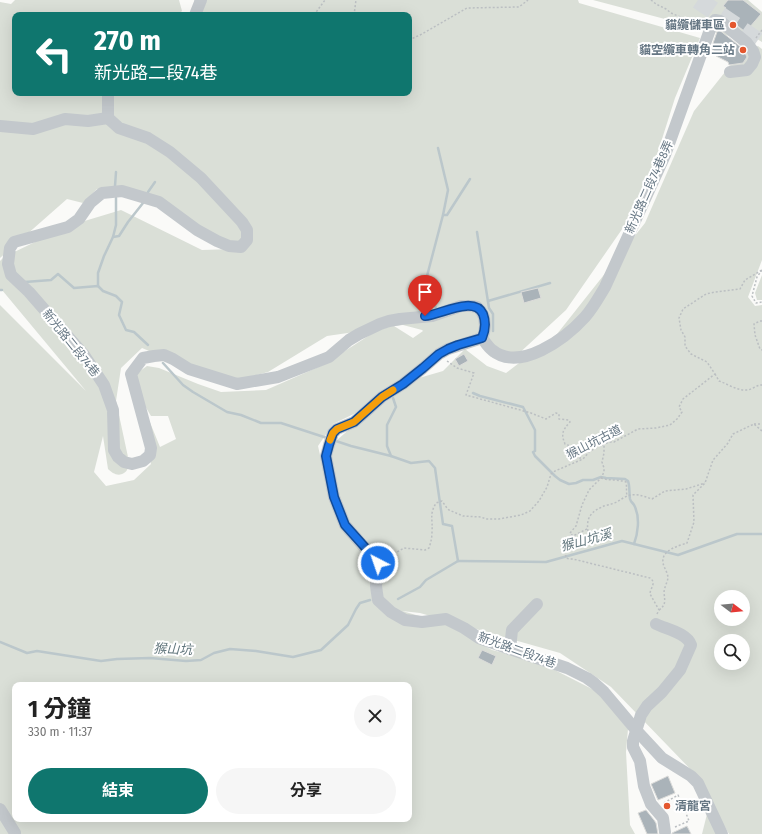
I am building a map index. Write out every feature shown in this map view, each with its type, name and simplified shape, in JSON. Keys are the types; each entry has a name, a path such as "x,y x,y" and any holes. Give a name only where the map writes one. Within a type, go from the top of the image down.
{"street":[{"path":"196,12 201,0"},
{"name":"新光路二段74巷8弄","path":"482,338 493,351 505,356 522,358 537,353 552,344 569,332 584,317 596,302 605,286 665,155 712,24 715,20 720,21 747,43 753,50 755,57 747,70 730,72"},
{"path":"0,126 33,129 65,119 88,120 108,118 108,96"},
{"name":"新光路二段74巷","path":"108,118 119,128 148,138 170,152 201,178 242,222 247,230 247,240 241,247 229,246 216,241 197,230 159,202 122,191 102,194 90,204 79,219 68,227 14,242 10,248 8,264 11,275 29,292 84,355 104,385 112,410 114,450 118,457 124,462 132,464 143,461 150,455 151,448 131,374 143,358 164,355 189,369 237,384 244,383 278,377 319,362 329,357 358,334 388,321 400,318 432,316 461,306 477,307 482,311 485,326 482,338"},
{"path":"378,563 345,525 334,497 326,456 333,433 337,429 354,422 382,397 403,384 439,354 458,345 482,338"},
{"name":"新光路二段74巷","path":"378,563 376,586 378,600 391,612 405,620 422,622 446,619 479,638 567,668 587,678 604,692 662,758 691,776 698,783 722,834"},
{"path":"510,649 512,630 536,604"},
{"path":"656,624 670,629 687,639 691,645 680,670 662,692 647,706 641,715 633,741 633,747 640,761 644,786 651,804 670,829"},
{"path":"0,808 15,833"}],"path":[{"path":"316,12 324,0"},
{"path":"354,12 356,0"},
{"path":"412,39 467,8 520,7 528,0"},
{"path":"651,0 671,13 696,26"},
{"path":"762,270 757,277 752,296 756,303 762,302"},
{"path":"762,270 745,280 740,289 706,294 683,309 679,318 681,330 685,337 685,346 691,354 707,362 719,381 728,384 735,389 747,390 762,385"},
{"path":"762,321 754,324 755,335 760,349 762,350"},
{"path":"439,354 457,368 474,373 466,395 531,413 546,419 559,414 559,419 569,420 570,422 564,430 562,436 568,445 571,455 574,458 583,459"},
{"name":"猴山坑古道","path":"378,563 404,548 425,550 429,548 432,530 431,514 436,503 442,501 447,508 463,516 482,517 486,519 499,519 522,515 530,511 539,501 553,472 583,459 590,451 609,442 614,442 638,429 656,428 670,425 682,412 679,407 683,399 715,374"},
{"path":"656,624 657,613 664,604 664,592 668,577 666,568 663,564 663,559 670,549 687,543 694,522 693,495 705,483 713,460 728,443 733,434 754,424 762,424"},
{"path":"754,424 762,431"},
{"path":"587,529 573,536 570,534 576,526 582,504 589,490 602,477 604,472 602,462 604,444"},
{"path":"602,477 607,480 626,482 627,496"},
{"path":"660,610 650,594 653,584 650,578 573,558 569,559 566,558 565,550 580,548 590,541 587,529 589,518 592,513 602,506 615,503 631,495 640,495 652,499 665,491 686,489 705,483"},
{"path":"663,818 669,815 664,802 678,795 689,821 670,829"},
{"path":"684,808 705,798"}],"shaded area":[{"path":"15,0 179,0 182,11 12,12 12,96 412,96 412,12 191,12 195,2 194,0 578,0 579,3 700,38 675,98 643,199 566,310 515,357 491,357 475,338 450,344 417,369 371,400 362,410 333,424 318,446 320,455 402,383 443,371 465,349 487,366 506,373 557,334 645,223 694,111 741,52 758,46 762,49 762,260 748,297 755,306 762,305 762,834 729,834 706,795 697,776 611,687 560,653 420,613 402,611 451,625 468,637 492,650 539,662 598,692 628,729 626,752 630,825 635,834 0,834 0,305 86,391 0,289 0,261 4,257 68,226 121,210 202,250 233,249 166,202 134,190 97,189 83,203 67,199 0,258 0,2 11,4","holes":["403,325 423,331 413,338 394,326","389,327 376,331 323,365 266,390 221,392 159,368 147,366 129,379 151,416 168,416 176,439 160,447 149,420 141,419 151,464 134,480 106,486 94,472 103,436 108,469 113,473 120,475 125,473 128,468 128,457 116,401 121,368 142,348 226,383 268,372 327,336","373,565 383,605 392,609 376,605 372,593"]},
{"path":"593,0 748,0 762,12 762,42 757,39 748,41"},
{"path":"762,275 762,300 757,300 755,293"},
{"path":"707,814 718,834 702,834"}],"building":[{"path":"728,0 743,0 761,14 749,28 759,36 755,41 722,14 726,8 723,6"},
{"path":"718,29 742,48 747,57 743,63 729,65 728,62 716,56 717,53 711,49"},
{"path":"538,288 541,298 524,303 521,292"},
{"path":"464,354 468,361 459,366 455,359"},
{"path":"482,650 496,656 492,665 478,658"},
{"path":"668,776 675,793 658,800 651,784"},
{"path":"646,810 656,823 658,834 647,834 638,813"},
{"path":"687,826 691,834 672,834 672,833"}],"waterway":[{"path":"436,309 427,276 448,190 438,148"},
{"path":"115,186 116,172"},
{"path":"443,215 447,215 470,179"},
{"path":"148,192 155,182"},
{"path":"113,237 116,225 116,198"},
{"path":"98,286 98,273 113,237 119,236 143,203"},
{"path":"477,232 489,308 493,314 493,331"},
{"path":"25,282 51,280 58,274 74,288 98,286 103,291 116,296 122,302 119,315 126,330 134,332 148,345"},
{"path":"488,301 550,283"},
{"path":"163,363 183,385 227,412 241,415 261,423 281,423 327,438"},
{"path":"473,393 523,407 535,430 535,451 533,452 535,456 560,480 569,484 583,480 593,480 601,477 625,479 628,481 630,499 635,506 638,516 637,535 634,544"},
{"path":"393,398 396,407 387,425 387,446 391,456 411,463 429,461 435,468 443,524 452,526 458,561"},
{"path":"333,440 391,456"},
{"name":"猴山坑溪","path":"458,561 546,562 622,541 678,555 737,534 762,534"},
{"name":"猴山坑","path":"398,599 420,587 426,580 458,561"},
{"name":"猴山坑","path":"0,642 27,653 37,651 101,661 150,658 186,661 201,660 214,653 230,649 256,651 293,657 321,650 348,625 360,603 370,600"}],"tunnel":[{"path":"698,0 762,44"}],"slow traffic":[{"path":"330,440 333,433 337,429 354,422 382,397 393,390"}],"place":[{"name":"貓纜儲車區","path":"733,25"},
{"name":"貓空纜車轉角二站","path":"743,50"},
{"name":"清龍宮","path":"667,806"}],"route":[{"path":"378,563 345,525 334,497 326,456 333,433 337,429 354,422 382,397 403,384 439,354 458,345 482,338 484,333 484,317 482,311 477,307 461,306 432,316 425,316"}]}
